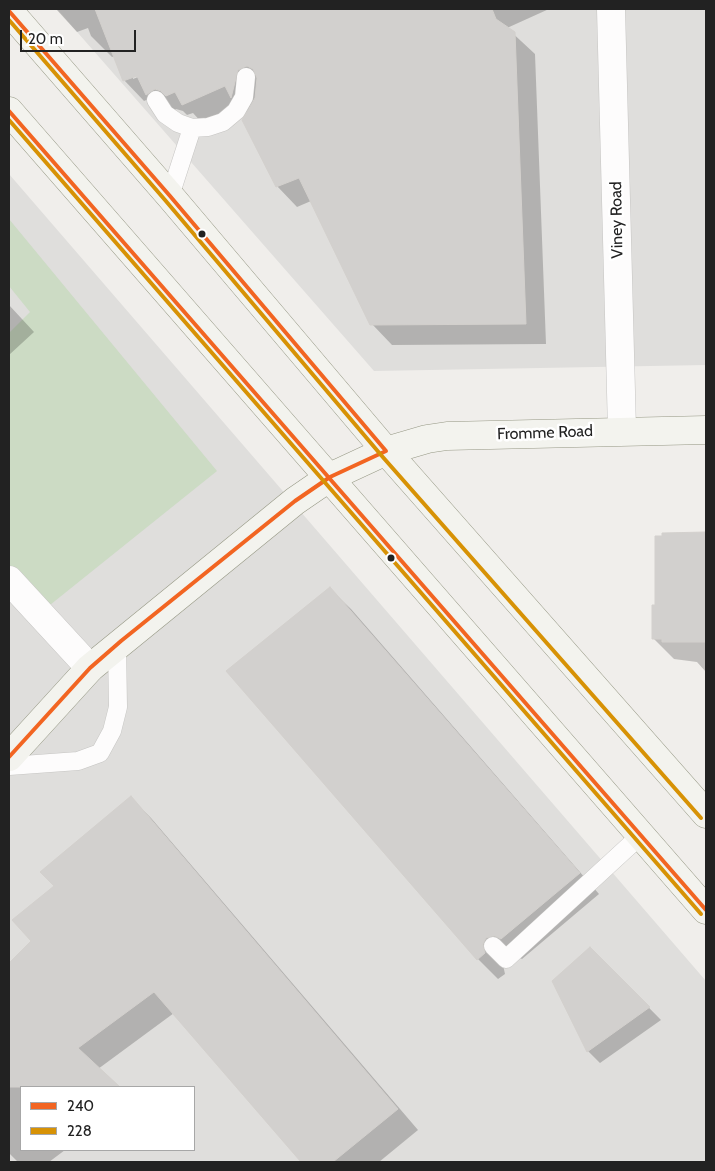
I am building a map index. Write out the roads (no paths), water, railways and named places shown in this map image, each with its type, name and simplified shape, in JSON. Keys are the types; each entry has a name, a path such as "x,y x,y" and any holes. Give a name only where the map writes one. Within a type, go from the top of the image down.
{"main road":[{"path":"9,11 170,196 386,450 706,814"},
{"path":"9,111 706,910"},
{"name":"Fromme Road","path":"9,757 90,668 116,645 295,501 330,477 386,450 427,439 447,436 622,430 706,430"}],"street":[{"name":"Viney Road","path":"612,9 622,430"},
{"path":"9,580 90,668"}],"lane":[{"path":"156,100 165,114 178,123 192,128 208,127 223,122 236,111 244,97 246,77"},
{"path":"170,196 192,128"},
{"path":"9,766 78,761 100,752 112,730 118,707 116,645"},
{"path":"493,946 506,959 641,835"}]}
